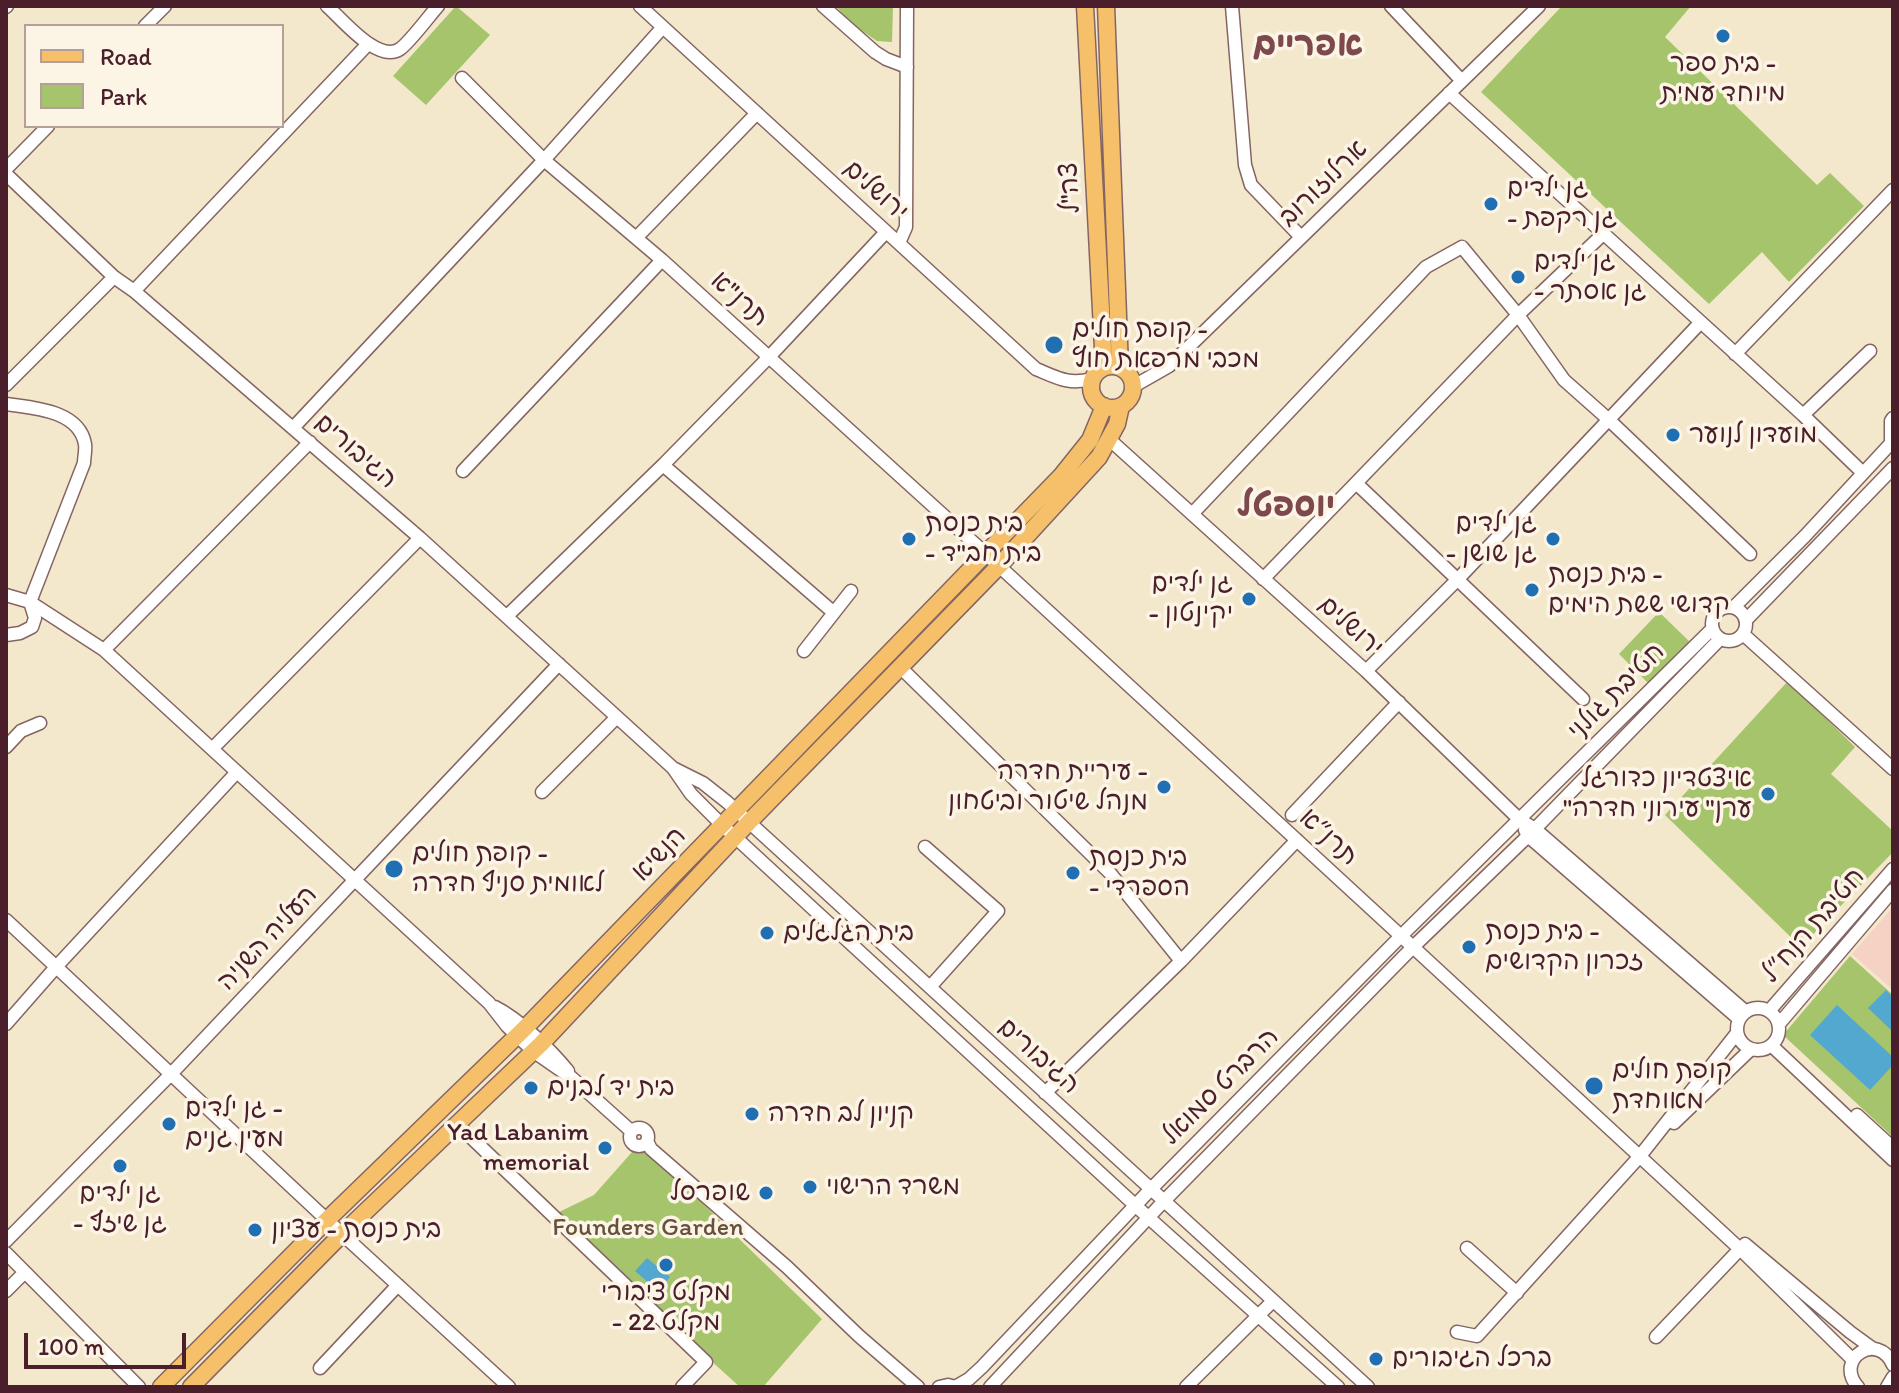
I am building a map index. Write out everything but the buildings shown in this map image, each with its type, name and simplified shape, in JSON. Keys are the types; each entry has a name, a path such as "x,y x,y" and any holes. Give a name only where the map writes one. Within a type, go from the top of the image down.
{"main road":[{"name":"צה\"ל","path":"1085,6 1105,371"},
{"name":"צה\"ל","path":"1105,371 1106,6"},
{"path":"1105,371 1130,374 1134,386 1130,398 1112,406 1094,398 1092,392 1105,371"},
{"name":"הנשיא","path":"161,1387 521,1032 986,554 1062,475 1112,406"},
{"name":"הנשיא","path":"191,1387 342,1234 537,1048 749,822 1076,484 1110,440 1117,424 1112,406"}],"street":[{"path":"147,24 165,6"},
{"path":"327,6 368,44 386,52 400,49 438,6"},
{"name":"ירושלים","path":"640,6 1036,369 1061,380 1078,383 1105,371"},
{"path":"652,17 663,6"},
{"path":"823,6 875,52 907,67"},
{"path":"899,243 906,227 907,6"},
{"path":"1232,6 1245,165 1251,185 1301,237"},
{"path":"1391,6 1462,81"},
{"name":"ארלוזורוב","path":"1134,386 1169,366 1539,6"},
{"path":"293,428 544,160 663,27"},
{"path":"134,291 368,44"},
{"name":"תרנ\"א","path":"462,78 544,160 662,260 986,554"},
{"path":"1449,93 1863,473"},
{"path":"636,238 757,113"},
{"path":"6,172 46,128"},
{"name":"הגיבורים","path":"6,172 114,277 310,442 507,616 673,768 691,794 722,825 1149,1218 1338,1387"},
{"path":"1735,354 1893,190"},
{"path":"507,616 663,465 886,232"},
{"path":"1263,579 1518,315 1602,235"},
{"path":"1192,514 1426,267 1462,247 1518,315 1564,380 1750,554"},
{"path":"463,471 662,260"},
{"path":"6,385 114,277"},
{"path":"1366,671 1458,579 1700,323"},
{"path":"1803,415 1870,351"},
{"path":"6,404 33,408 69,420 81,432 86,446 84,463 30,602 35,618 32,627 6,635"},
{"path":"1734,607 1892,442 1893,418"},
{"name":"ירושלים","path":"1110,440 1366,671 1531,832 1742,1016"},
{"path":"104,650 310,442"},
{"path":"663,465 833,612"},
{"path":"1746,620 1893,468"},
{"path":"1356,483 1583,699"},
{"path":"212,749 420,538"},
{"name":"תרנ״א","path":"986,554 1640,1156"},
{"path":"804,651 851,591"},
{"path":"6,595 30,602 104,650 489,1003 504,1011 537,1048 556,1057 572,1078 631,1131 639,1127 645,1130 651,1149 787,1267 918,1387"},
{"path":"1723,607 1734,607 1746,620 1743,634 1730,642 1716,634 1711,624 1714,614 1723,607"},
{"name":"חטיבת גולני","path":"1520,820 1716,634"},
{"name":"חטיבת גולני","path":"1531,832 1716,634"},
{"path":"1743,634 1893,769"},
{"name":"העליה השניה","path":"6,1241 171,1074 559,664"},
{"path":"901,668 1110,873 1181,961"},
{"path":"1292,815 1399,702"},
{"path":"542,792 617,717"},
{"path":"6,747 21,731 40,723"},
{"name":"הגיבורים","path":"673,768 703,783 737,810 1368,1387"},
{"path":"6,1024 237,772"},
{"name":"הרברט סמואל","path":"955,1387 982,1367 1135,1205 1520,820"},
{"name":"הרברט סמואל","path":"990,1387 1163,1202 1413,947 1531,832"},
{"path":"1045,1093 1181,961 1297,840"},
{"path":"925,847 998,911 930,987"},
{"name":"חטיבת הנח״ל","path":"1769,1011 1893,869"},
{"name":"חטיבת הנח״ל","path":"1779,1024 1893,890"},
{"path":"6,920 509,1387"},
{"path":"1457,1332 1477,1336 1517,1293 1640,1156 1737,1033 1742,1016 1755,1008 1769,1011 1779,1024 1774,1043 1758,1051 1744,1046 1737,1033"},
{"path":"1774,1043 1893,1148"},
{"path":"1774,1043 1893,1160"},
{"path":"1640,1156 1751,1049"},
{"path":"457,1124 706,1362 682,1387"},
{"path":"1640,1156 1853,1360"},
{"path":"1640,1156 1850,1332 1872,1348 1891,1355"},
{"path":"1467,1248 1517,1293"},
{"path":"1656,1337 1740,1249"},
{"path":"6,1253 139,1387"},
{"path":"6,1291 25,1272"},
{"path":"320,1368 398,1285"},
{"path":"1186,1387 1273,1301"},
{"path":"1854,1386 1850,1372 1853,1360 1861,1351 1872,1348"},
{"path":"1887,1387 1893,1377"},
{"path":"939,1387 955,1387"}],"shaded area":[{"path":"1893,907 1893,990 1852,954"}],"green space":[{"path":"456,6 490,35 426,105 393,76"},
{"path":"836,6 893,6 892,42 877,41 849,22"},
{"path":"1562,6 1691,6 1665,37 1817,185 1830,173 1864,206 1789,282 1762,252 1709,304 1481,92"},
{"path":"1659,612 1690,642 1649,684 1619,654"},
{"name":"איצטדיון כדורגל \"ערן\" עירוני חדרה","path":"1788,681 1855,747 1831,774 1893,831 1893,852 1801,947 1665,815"},
{"path":"1850,956 1893,995 1893,1137 1783,1035"},
{"name":"Founders Garden","path":"640,1143 822,1319 763,1387 740,1387 551,1216 594,1195"}],"water":[{"path":"1886,990 1893,997 1893,1032 1868,1008"},
{"path":"1837,1005 1893,1057 1893,1065 1870,1090 1810,1035"},
{"path":"647,1258 670,1277 658,1291 635,1271"}],"place":[{"name":"בית ספר - מיוחד עמית","path":"1723,36"},
{"name":"גן ילדים - גן רקפת","path":"1491,204"},
{"name":"גן ילדים - גן אסתר","path":"1518,277"},
{"name":"קופת חולים - מכבי מרפאת חוץ","path":"1054,345"},
{"name":"מועדון לנוער","path":"1673,435"},
{"name":"בית כנסת - בית חב\"ד","path":"909,539"},
{"name":"גן ילדים - גן שושן","path":"1553,539"},
{"name":"בית כנסת - קדושי ששת הימים","path":"1532,590"},
{"name":"גן ילדים - יקינטון","path":"1249,599"},
{"name":"עיריית חדרה - מנהל שיטור וביטחון","path":"1164,787"},
{"name":"איצטדיון כדורגל \"ערן\" עירוני חדרה","path":"1768,794"},
{"name":"קופת חולים - לאומית סניף חדרה","path":"394,869"},
{"name":"בית כנסת - הספרדי","path":"1073,873"},
{"name":"בית הגלגלים","path":"767,933"},
{"name":"בית כנסת - זכרון הקדושים","path":"1469,947"},
{"name":"קופת חולים מאוחדת","path":"1594,1086"},
{"name":"בית יד לבנים","path":"531,1088"},
{"name":"קניון לב חדרה","path":"752,1114"},
{"name":"גן ילדים - מעין גנים","path":"169,1124"},
{"name":"Yad Labanim memorial","path":"605,1148"},
{"name":"גן ילדים - גן שיזף","path":"120,1166"},
{"name":"משרד הרישוי","path":"810,1187"},
{"name":"שופרסל","path":"766,1193"},
{"name":"בית כנסת - עציון","path":"255,1230"},
{"name":"מקלט ציבורי - מקלט 22","path":"666,1265"},
{"name":"ברכל הגיבורים","path":"1376,1359"}],"district":[{"name":"אפריים","path":"1308,46"},
{"name":"יוספטל","path":"1286,507"}]}
